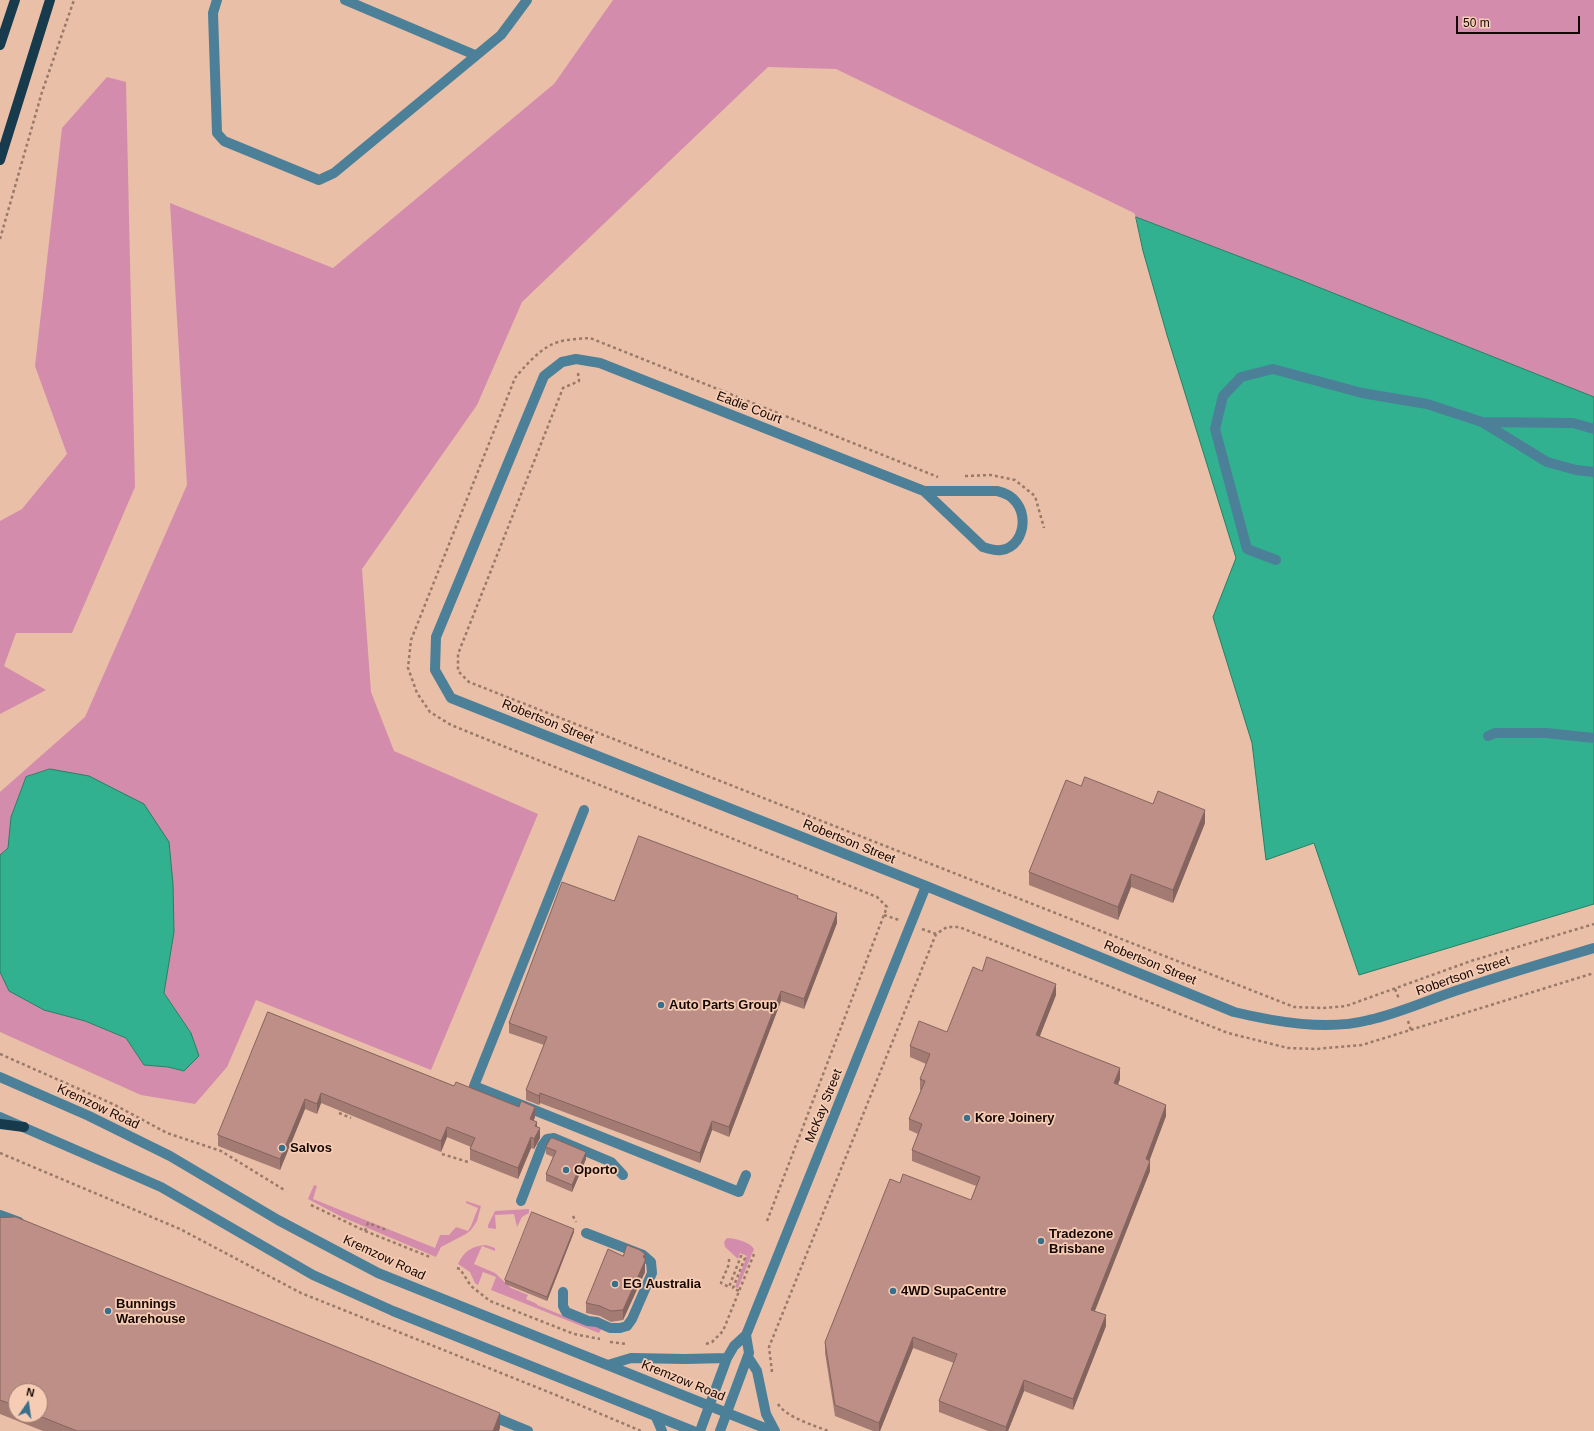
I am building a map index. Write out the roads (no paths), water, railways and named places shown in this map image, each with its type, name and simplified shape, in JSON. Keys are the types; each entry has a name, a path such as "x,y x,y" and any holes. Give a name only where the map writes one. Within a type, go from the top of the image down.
{"main road":[{"path":"0,45 15,0"},
{"path":"0,160 50,0"},
{"path":"0,1124 24,1127"}],"street":[{"path":"217,0 213,13 217,133 224,141 319,180 334,173 501,35 527,0"},
{"path":"345,0 475,55"},
{"name":"Eadie Court","path":"562,362 576,359 600,364 924,491 1004,492 1016,500 1022,513 1022,529 1019,536 1014,544 1002,550 993,550 983,547 924,491"},
{"name":"Robertson Street","path":"562,362 544,376 436,637 435,670 451,698 926,886 1234,1012 1263,1019 1330,1025 1368,1021 1404,1010 1461,989 1594,948"},
{"path":"1276,560 1247,549 1215,429 1223,396 1241,377 1273,369 1362,393 1427,404 1482,422 1547,462 1576,470 1594,472"},
{"path":"1482,422 1573,423 1594,429"},
{"path":"1488,736 1495,733 1546,733 1594,738"},
{"path":"584,810 474,1086 739,1192 746,1175"},
{"name":"McKay Street","path":"700,1431 727,1358 734,1346 746,1335 926,886"},
{"name":"Kremzow Road","path":"0,1077 89,1116 170,1156 278,1220 378,1273 772,1431"},
{"path":"0,1117 161,1187 313,1275 393,1312 693,1431"},
{"path":"521,1201 542,1146 547,1139 554,1138 611,1162 623,1175"},
{"path":"0,1215 29,1227"},
{"path":"563,1292 563,1306 566,1312 610,1328 622,1328 630,1323 652,1273 651,1262 643,1255 586,1233"},
{"name":"McKay Street","path":"720,1431 748,1357 749,1353 746,1335"},
{"path":"748,1357 757,1371 766,1414 775,1431"},
{"path":"608,1365 631,1358 727,1358"},
{"path":"477,1410 528,1431"},
{"path":"656,1417 662,1431"}],"water":[{"path":"1136,217 1293,277 1594,397 1594,904 1359,975 1314,843 1266,860 1252,743 1213,617 1236,558 1167,335 1143,251"},
{"path":"50,769 89,776 144,804 169,842 173,884 174,932 164,993 191,1033 199,1056 184,1071 168,1067 144,1065 126,1038 85,1021 44,1010 9,991 0,972 0,855 8,848 11,817 26,777"}],"place":[{"name":"Auto Parts Group","path":"661,1005"},
{"name":"Kore Joinery","path":"967,1118"},
{"name":"Salvos","path":"282,1148"},
{"name":"Oporto","path":"566,1170"},
{"name":"Tradezone Brisbane","path":"1041,1241"},
{"name":"EG Australia","path":"615,1284"},
{"name":"4WD SupaCentre","path":"893,1291"},
{"name":"Bunnings Warehouse","path":"108,1311"}]}
